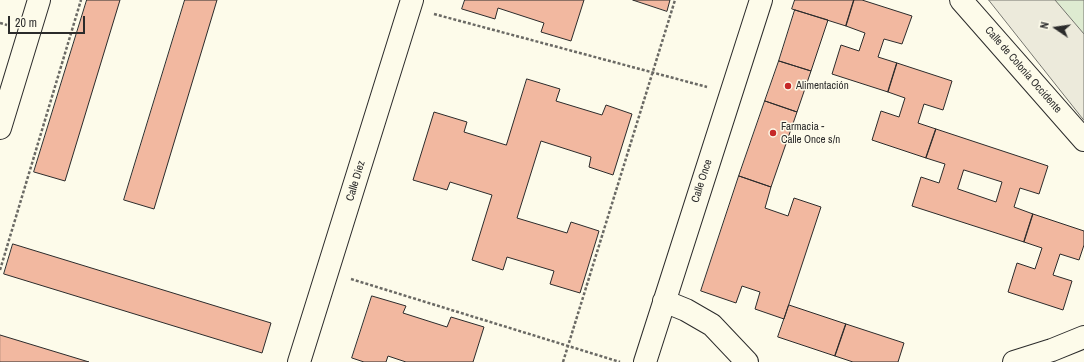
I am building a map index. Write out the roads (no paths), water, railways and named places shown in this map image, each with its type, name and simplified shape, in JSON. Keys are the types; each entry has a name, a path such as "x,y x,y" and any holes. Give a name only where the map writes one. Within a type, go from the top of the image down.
{"street":[{"path":"0,128 39,0"},
{"name":"Calle Once","path":"645,362 761,0"},
{"name":"Calle de Colonia Occidente","path":"961,0 1084,140"},
{"name":"Calle Diez","path":"299,362 411,4"},
{"path":"664,301 686,310 712,325 747,362"},
{"path":"1014,362 1052,350 1084,337"}],"place":[{"name":"Alimentación","path":"788,86"},
{"name":"Farmacia - Calle Once s/n","path":"773,133"}]}
